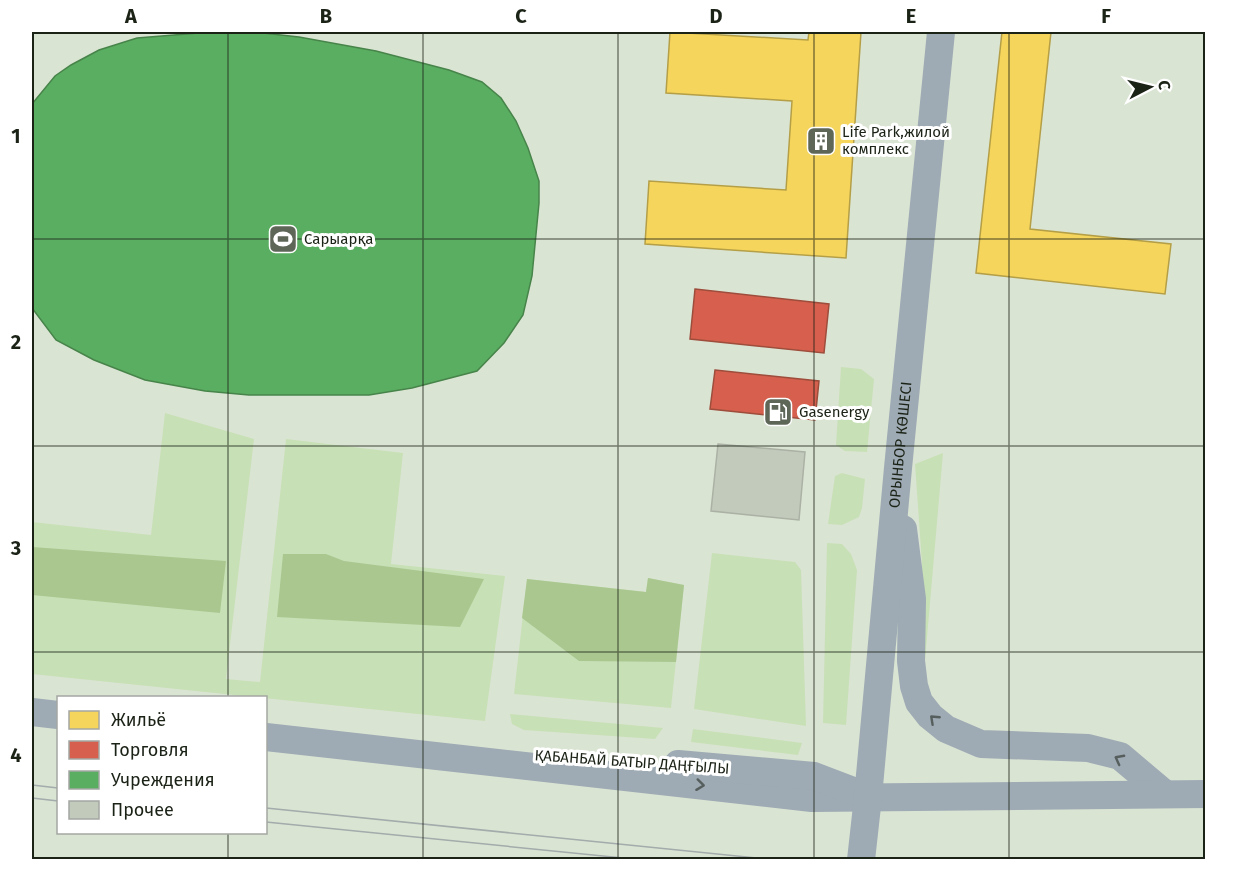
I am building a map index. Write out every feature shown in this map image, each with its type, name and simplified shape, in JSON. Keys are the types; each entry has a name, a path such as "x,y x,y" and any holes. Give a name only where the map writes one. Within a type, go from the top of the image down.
{"main road":[{"name":"ОРЫНБОР КӨШЕСІ","path":"861,860 941,32"},
{"path":"897,480 911,590 911,652 914,686 919,702 930,716 946,729 981,744 1088,748 1120,756 1165,794"},
{"path":"32,712 57,715"},
{"name":"ҚАБАНБАЙ БАТЫР ДАҢҒЫЛЫ","path":"267,736 812,798 1206,794"}],"green space":[{"path":"841,367 861,369 874,379 867,452 845,451 836,445"},
{"path":"165,413 254,439 226,679 260,682 286,439 403,453 391,564 505,576 485,721 267,698 267,696 244,696 32,674 32,522 151,535"},
{"path":"943,453 923,684 920,628 922,564 915,464"},
{"path":"842,473 865,479 862,508 859,517 842,525 828,524 835,476"},
{"path":"827,543 842,544 851,554 857,570 846,725 823,723"},
{"path":"32,547 226,561 220,613 32,595"},
{"path":"712,553 795,562 801,570 806,726 694,709"},
{"path":"283,554 326,554 344,561 484,579 460,627 277,617"},
{"path":"648,578 684,585 671,708 514,694 527,579 646,592"},
{"path":"648,578 684,585 676,662 579,661 522,618 527,579 646,592"},
{"path":"510,714 663,728 655,739 524,730 512,724"},
{"path":"693,729 802,743 798,755 691,742"}],"building: Жильё":[{"name":"Life Park,жилой комплекс","path":"670,32 808,40 809,32 861,32 846,258 645,244 649,181 786,190 792,101 666,93"},
{"path":"1002,32 1051,32 1030,229 1171,244 1165,294 976,273"}],"building: Торговля":[{"path":"695,289 829,304 824,353 690,339"},
{"path":"715,370 819,381 815,420 710,409"}],"building: Учреждения":[{"name":"Сарыарқа","path":"211,32 263,33 299,37 376,51 449,70 482,82 501,98 516,121 528,148 539,181 539,203 532,276 523,315 504,343 477,371 412,388 369,395 249,395 205,391 145,380 94,360 56,340 32,308 32,104 55,76 99,50 137,38"}],"building: Прочее":[{"path":"718,444 805,452 799,520 711,511"}],"tram line":[{"path":"32,785 57,788"},
{"path":"32,798 57,801"},
{"path":"267,808 776,860"},
{"path":"267,822 643,860"}],"place":[{"name":"Life Park,жилой комплекс","path":"821,141"},
{"name":"Сарыарқа","path":"283,239"},
{"name":"Gasenergy","path":"778,412"}]}
